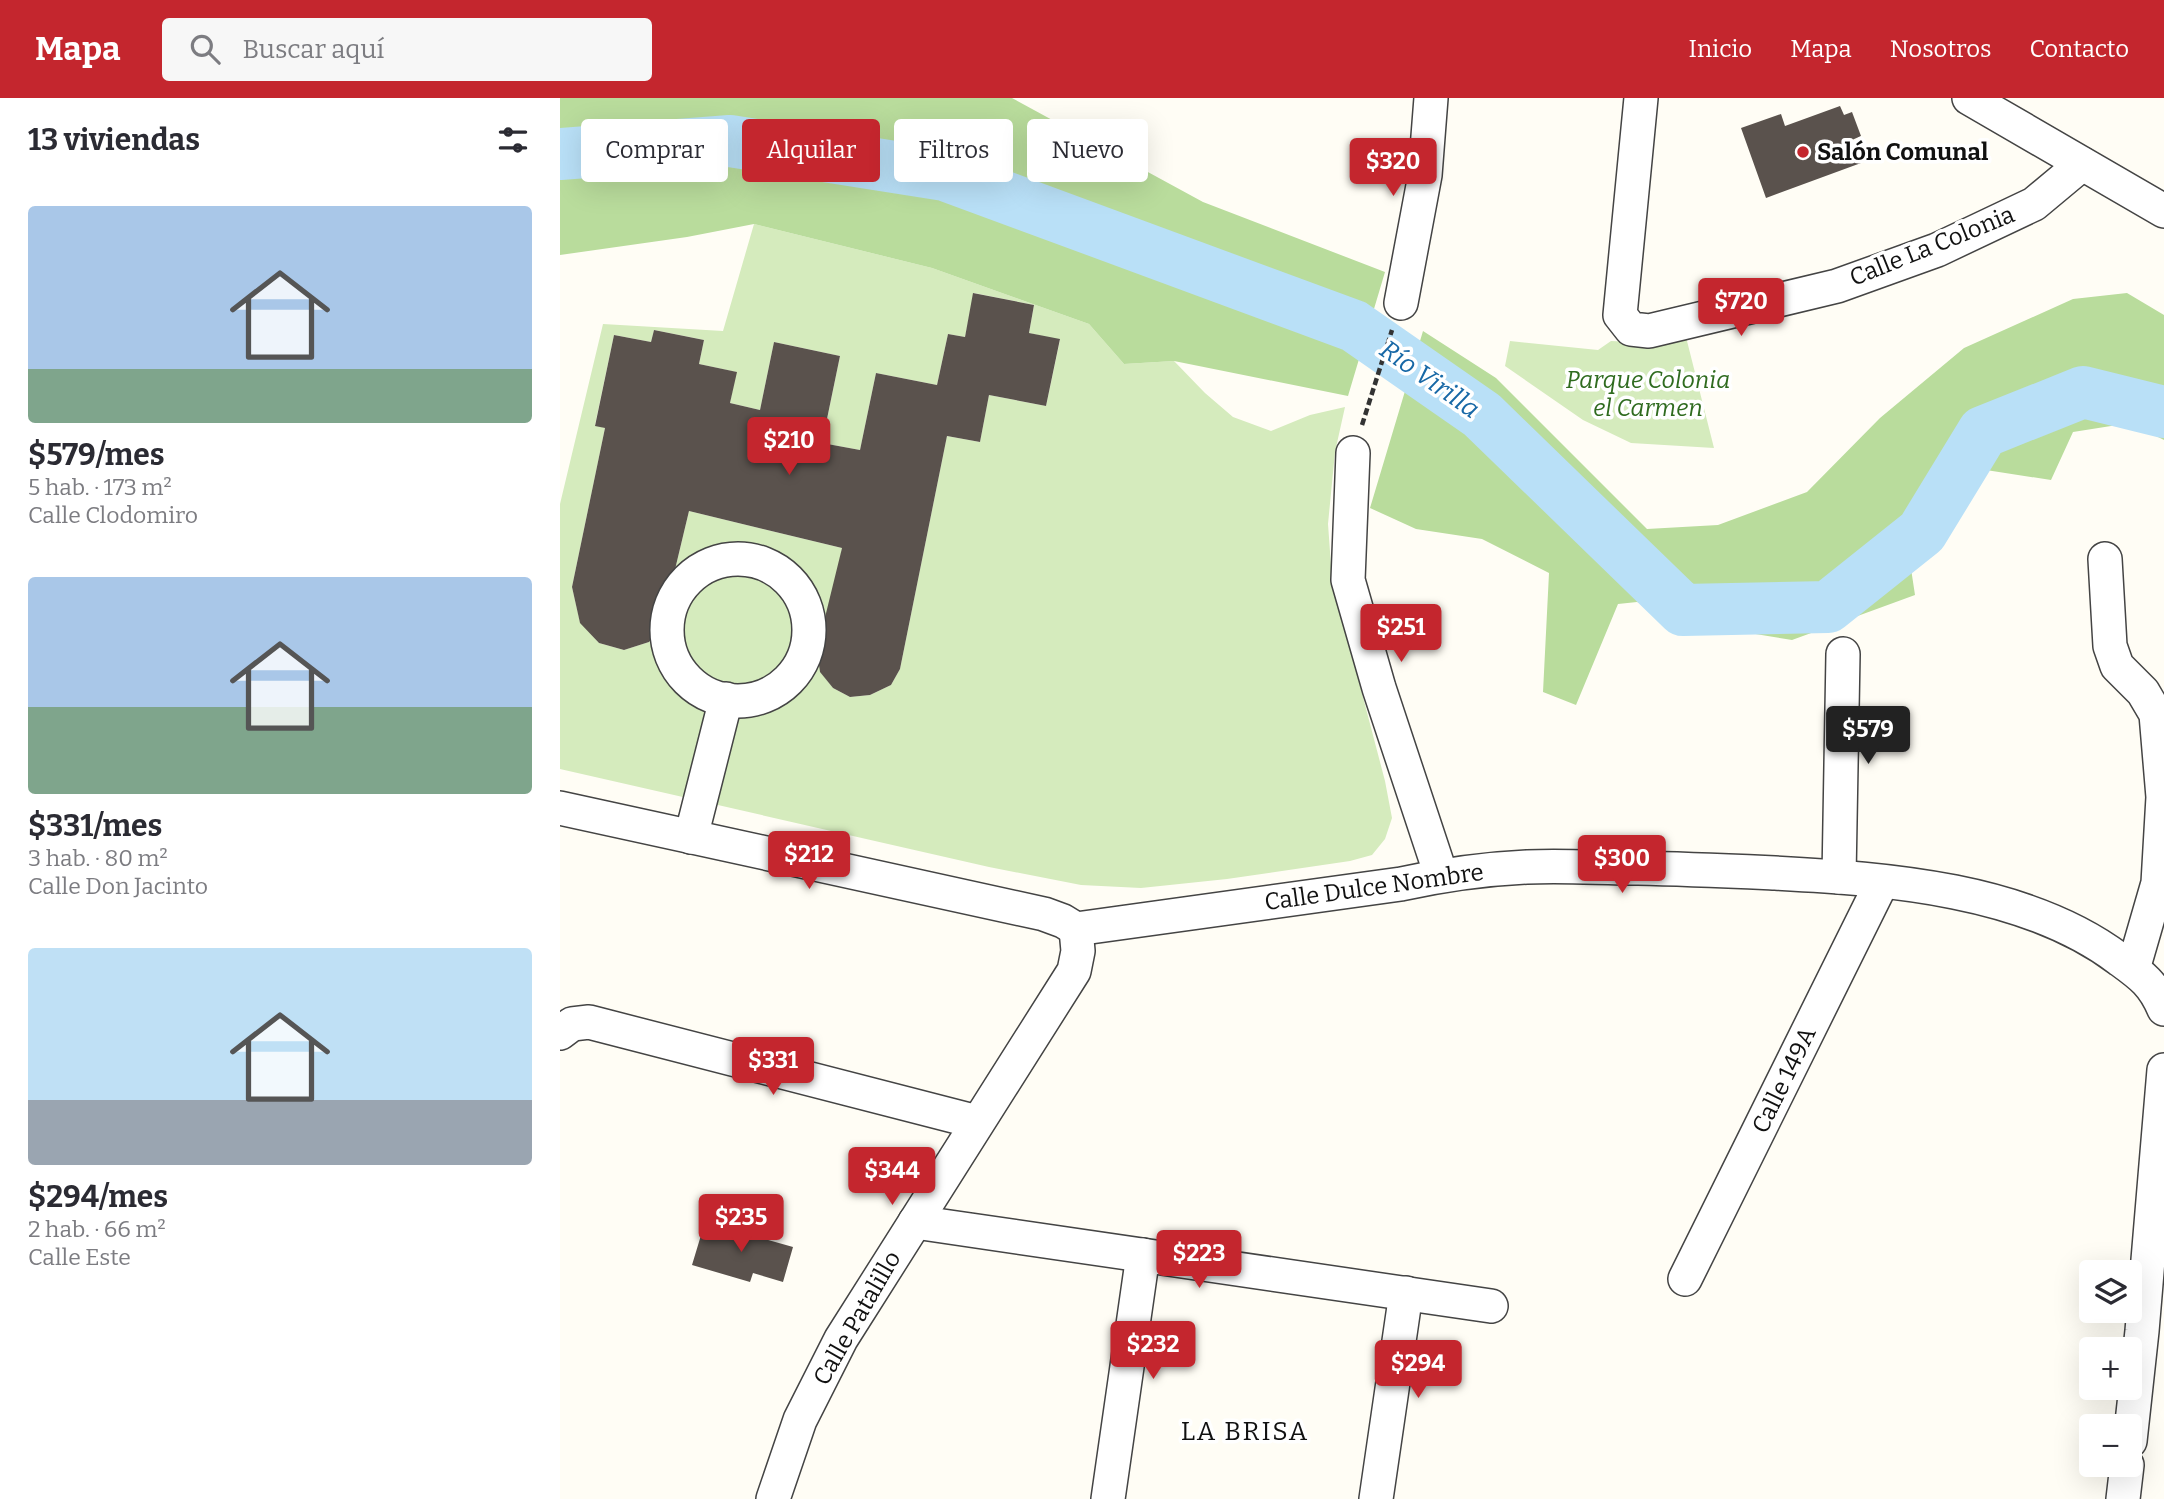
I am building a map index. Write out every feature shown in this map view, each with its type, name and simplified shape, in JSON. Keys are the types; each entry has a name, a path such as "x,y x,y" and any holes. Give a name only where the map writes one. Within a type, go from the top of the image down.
{"street":[{"path":"1401,303 1425,175 1431,98"},
{"name":"Calle La Colonia","path":"1641,98 1620,315 1631,329 1649,331 1837,286 1937,250 2034,204 2082,164"},
{"path":"1969,98 2164,211"},
{"path":"1353,453 1348,580 1441,875"},
{"path":"728,559 751,559 772,567 790,581 803,600 810,622 808,644 800,665 786,683 765,696 741,701 726,699 717,698 695,687 678,669 668,647 667,623 673,600 687,580 706,566 728,559"},
{"path":"2105,559 2110,646 2117,666 2143,692 2156,714 2163,797 2158,883 2135,959"},
{"path":"1839,877 1843,654"},
{"path":"691,837 726,699"},
{"path":"560,808 1044,914 1063,920 1076,929"},
{"name":"Calle Dulce Nombre","path":"1076,929 1401,884 1441,875 1528,867 1684,869 1839,877 1975,898 2048,919 2135,959 2164,1009"},
{"name":"Calle 149A","path":"1685,1279 1882,882"},
{"name":"Calle Patalillo","path":"773,1499 805,1409 841,1339 1073,971 1078,951 1076,929"},
{"path":"560,1033 572,1024 589,1022 977,1122"},
{"path":"2133,1414 2164,1070"},
{"path":"915,1222 1490,1306"},
{"path":"1108,1499 1143,1255"},
{"path":"1376,1499 1406,1293"},
{"path":"2123,1499 2126,1477"}],"path":[{"path":"1353,453 1401,303"}],"green space":[{"path":"560,98 1012,98 1051,119 1027,119 1027,182 1148,182 1148,172 1203,202 1385,272 1348,396 1174,361 1124,364 1089,324 932,268 754,224 687,237 560,255"},
{"path":"754,224 932,268 1089,324 1124,364 1174,361 1233,417 1271,431 1310,415 1345,407 1335,452 1328,524 1332,579 1385,781 1392,818 1385,839 1372,855 1350,861 1141,888 1081,885 989,867 560,769 560,504 603,324 723,331","holes":["974,293 1034,305 1029,333 1060,340 1046,406 989,395 980,442 947,436 900,669 891,685 870,695 850,697 833,688 820,671 842,548 689,511 661,628 649,642 624,650 599,643 580,622 572,587 605,428 595,425 614,335 651,342 654,330 704,340 699,364 736,372 730,403 760,410 774,342 840,356 822,443 860,450 876,373 937,385 948,334 965,337"]},
{"path":"2127,293 2164,315 2164,440 2130,423 2073,432 2051,480 1986,470 1947,505 1905,529 1915,595 1792,640 1725,629 1637,602 1618,604 1576,705 1543,692 1549,573 1482,539 1416,529 1370,508 1423,331 1496,378 1647,529 1718,525 1807,492 1880,418 1964,348 2073,299"},
{"name":"Parque Colonia el Carmen","path":"1686,337 1714,448 1631,443 1583,420 1505,366 1510,341 1598,350 1611,341 1658,343"}],"building":[{"name":"Salón Comunal","path":"1840,106 1844,115 1852,112 1861,136 1852,140 1861,163 1766,198 1741,128 1781,114 1785,126"},
{"path":"973,293 1034,305 1029,333 1060,339 1046,406 989,395 980,442 947,436 900,669 891,685 870,695 850,697 833,688 820,672 817,650 842,548 689,511 661,628 649,642 624,650 599,643 580,623 572,587 605,428 595,426 614,335 651,342 654,330 704,340 699,364 737,372 730,403 760,410 774,342 840,356 822,443 860,450 876,373 937,385 948,334 965,337"},
{"path":"705,1222 793,1247 783,1282 753,1273 750,1282 692,1265"}],"waterway":[{"name":"Río Virilla","path":"560,154 730,141 945,175 1354,326 1482,415 1683,610 1828,607 1922,532 1983,432 2083,392 2164,412"}],"place":[{"name":"Salón Comunal","path":"1803,152"}],"district":[{"name":"LA BRISA","path":"1245,1431"}]}
